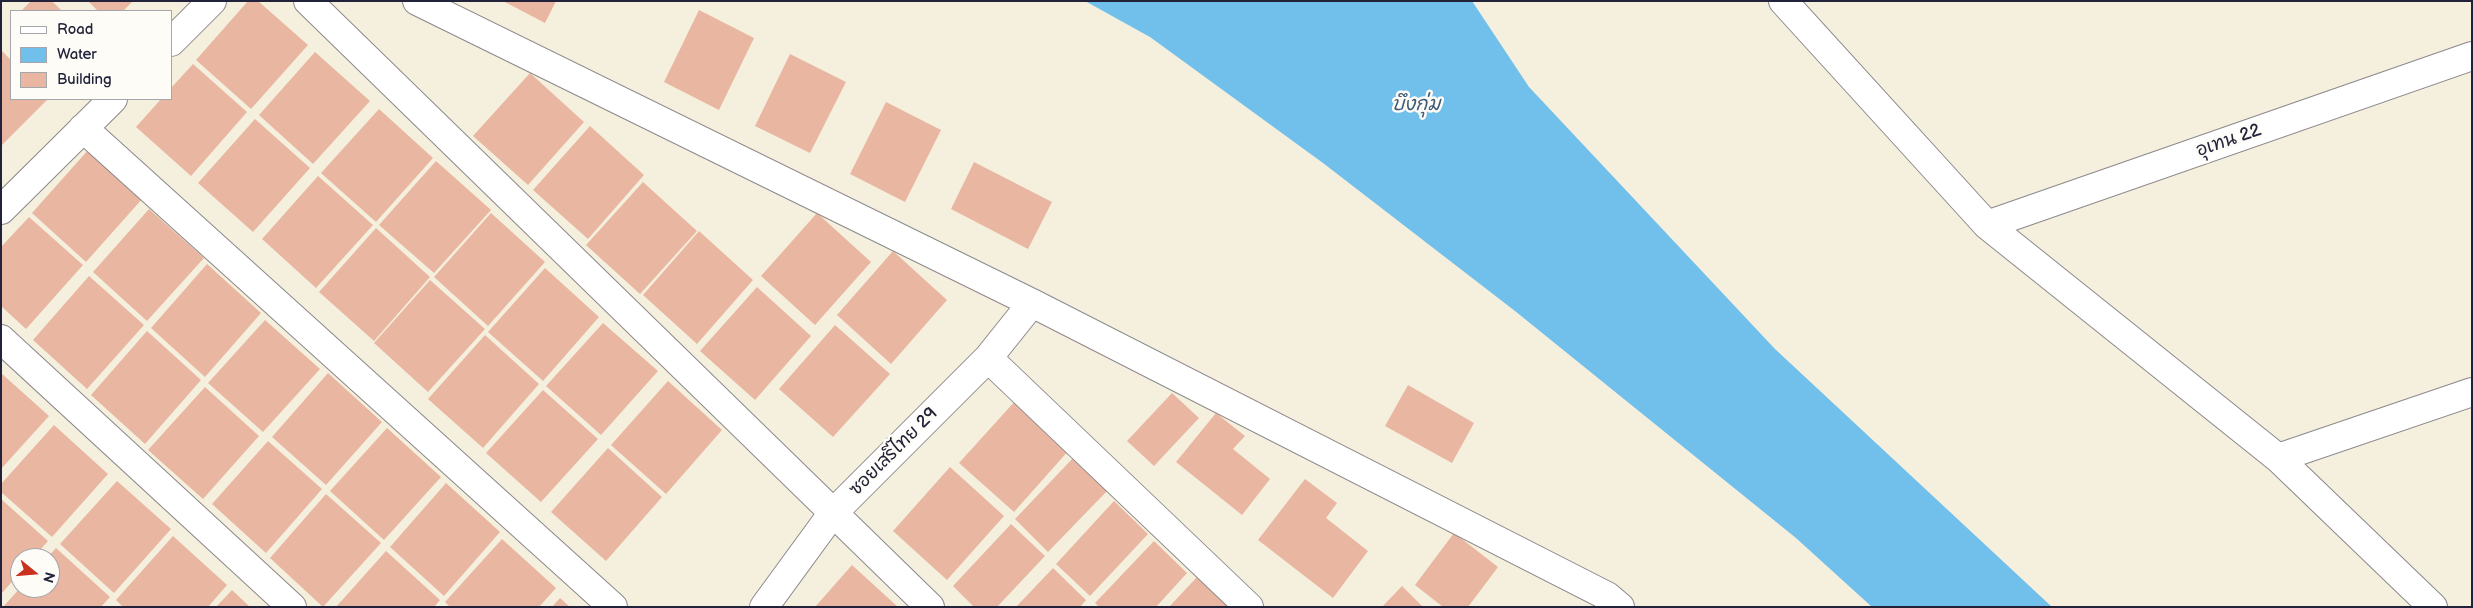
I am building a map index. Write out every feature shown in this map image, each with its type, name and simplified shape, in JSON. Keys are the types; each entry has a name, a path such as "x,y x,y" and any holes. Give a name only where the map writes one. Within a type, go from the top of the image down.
{"street":[{"path":"172,41 212,1"},
{"path":"308,1 832,514 930,607"},
{"path":"417,1 1032,303 1607,596 1620,607"},
{"path":"1783,1 1987,225 2278,458 2433,607"},
{"name":"อุเทน 22","path":"1987,225 2472,56"},
{"path":"1,210 112,100"},
{"path":"83,128 613,607"},
{"name":"ซอยเสรีไทย 29","path":"764,607 832,514 988,358 1032,303"},
{"path":"1,339 292,607"},
{"path":"988,358 1249,607"},
{"path":"2278,458 2472,392"}],"water":[{"name":"บึงกุ่ม","path":"1085,1 1472,1 1529,87 1775,349 2052,607 1872,607 1796,538 1515,311 1323,163 1150,37"}],"building":[{"path":"31,1 52,1 61,10 22,10"},
{"path":"88,1 133,1 124,10 97,10"},
{"path":"248,1 258,1 308,45 251,109 196,60"},
{"path":"503,1 556,1 545,23"},
{"path":"699,10 754,38 719,110 664,82"},
{"path":"1,50 10,59 10,100 47,100 1,146"},
{"path":"315,52 370,101 313,164 259,115"},
{"path":"790,54 846,82 810,153 755,126"},
{"path":"193,64 247,112 191,176 136,127 160,100 172,100 172,87"},
{"path":"530,73 584,122 528,185 473,136"},
{"path":"886,102 941,130 905,202 850,174"},
{"path":"379,109 433,158 376,222 321,173"},
{"path":"255,119 310,168 253,232 198,183"},
{"path":"590,126 644,175 588,239 533,190"},
{"path":"89,149 143,198 86,262 32,213"},
{"path":"436,161 491,210 434,273 379,225"},
{"path":"974,162 1052,202 1028,249 951,209"},
{"path":"318,176 373,225 316,288 262,239"},
{"path":"643,182 697,231 640,294 586,245"},
{"path":"149,209 204,258 147,321 93,272"},
{"path":"491,213 545,262 488,326 434,277"},
{"path":"817,213 871,262 815,325 761,276"},
{"path":"29,217 83,265 26,329 1,306 1,247"},
{"path":"376,228 430,277 374,341 319,292"},
{"path":"699,231 753,280 697,344 643,295"},
{"path":"893,251 947,300 891,364 837,315"},
{"path":"207,264 261,313 205,377 151,328"},
{"path":"545,268 599,317 543,381 488,332"},
{"path":"89,276 144,325 87,389 33,340"},
{"path":"430,280 485,329 428,392 374,343"},
{"path":"757,287 811,336 755,400 700,351"},
{"path":"265,320 320,369 263,432 208,383"},
{"path":"603,323 658,371 601,435 546,386"},
{"path":"835,325 890,374 833,437 779,389"},
{"path":"147,331 201,380 145,444 91,395"},
{"path":"485,335 539,384 483,448 428,399"},
{"path":"1,373 49,416 1,469"},
{"path":"328,373 382,422 326,485 272,437"},
{"path":"668,381 722,430 666,494 611,445"},
{"path":"1408,385 1474,423 1452,463 1385,426"},
{"path":"205,387 259,436 203,499 148,450"},
{"path":"543,390 598,439 541,502 486,453"},
{"path":"1172,393 1199,418 1154,466 1127,441"},
{"path":"1016,400 1070,449 1014,512 959,463"},
{"path":"1216,413 1245,436 1233,449 1270,479 1242,515 1176,462"},
{"path":"54,425 108,474 52,537 1,492 1,484"},
{"path":"387,428 441,477 384,540 330,491"},
{"path":"268,441 322,489 266,553 212,504"},
{"path":"608,448 662,497 606,561 551,512"},
{"path":"1074,457 1108,490 1048,552 1015,519"},
{"path":"950,467 1004,516 947,580 893,531"},
{"path":"1305,479 1337,503 1326,518 1368,551 1333,598 1258,540"},
{"path":"117,481 171,529 114,593 60,544"},
{"path":"446,483 500,532 444,596 390,547"},
{"path":"326,494 381,543 323,607 270,558"},
{"path":"1,499 48,541 42,548 10,548 10,584 1,594"},
{"path":"1114,501 1148,534 1090,596 1056,564"},
{"path":"1011,524 1045,556 997,607 974,607 953,586"},
{"path":"1454,533 1498,567 1468,607 1443,607 1415,585"},
{"path":"173,536 227,585 208,607 123,607 116,600"},
{"path":"502,539 556,588 539,607 450,607 445,602"},
{"path":"1154,541 1187,573 1156,607 1099,607 1095,603"},
{"path":"386,551 440,600 434,607 336,607"},
{"path":"60,552 110,597 101,607 3,607 11,598 60,598"},
{"path":"852,565 898,607 815,607"},
{"path":"1053,568 1086,600 1080,607 1016,607"},
{"path":"1197,577 1228,607 1169,607"},
{"path":"1402,586 1423,607 1382,607"},
{"path":"232,590 250,607 216,607"},
{"path":"560,598 570,607 552,607"}]}
